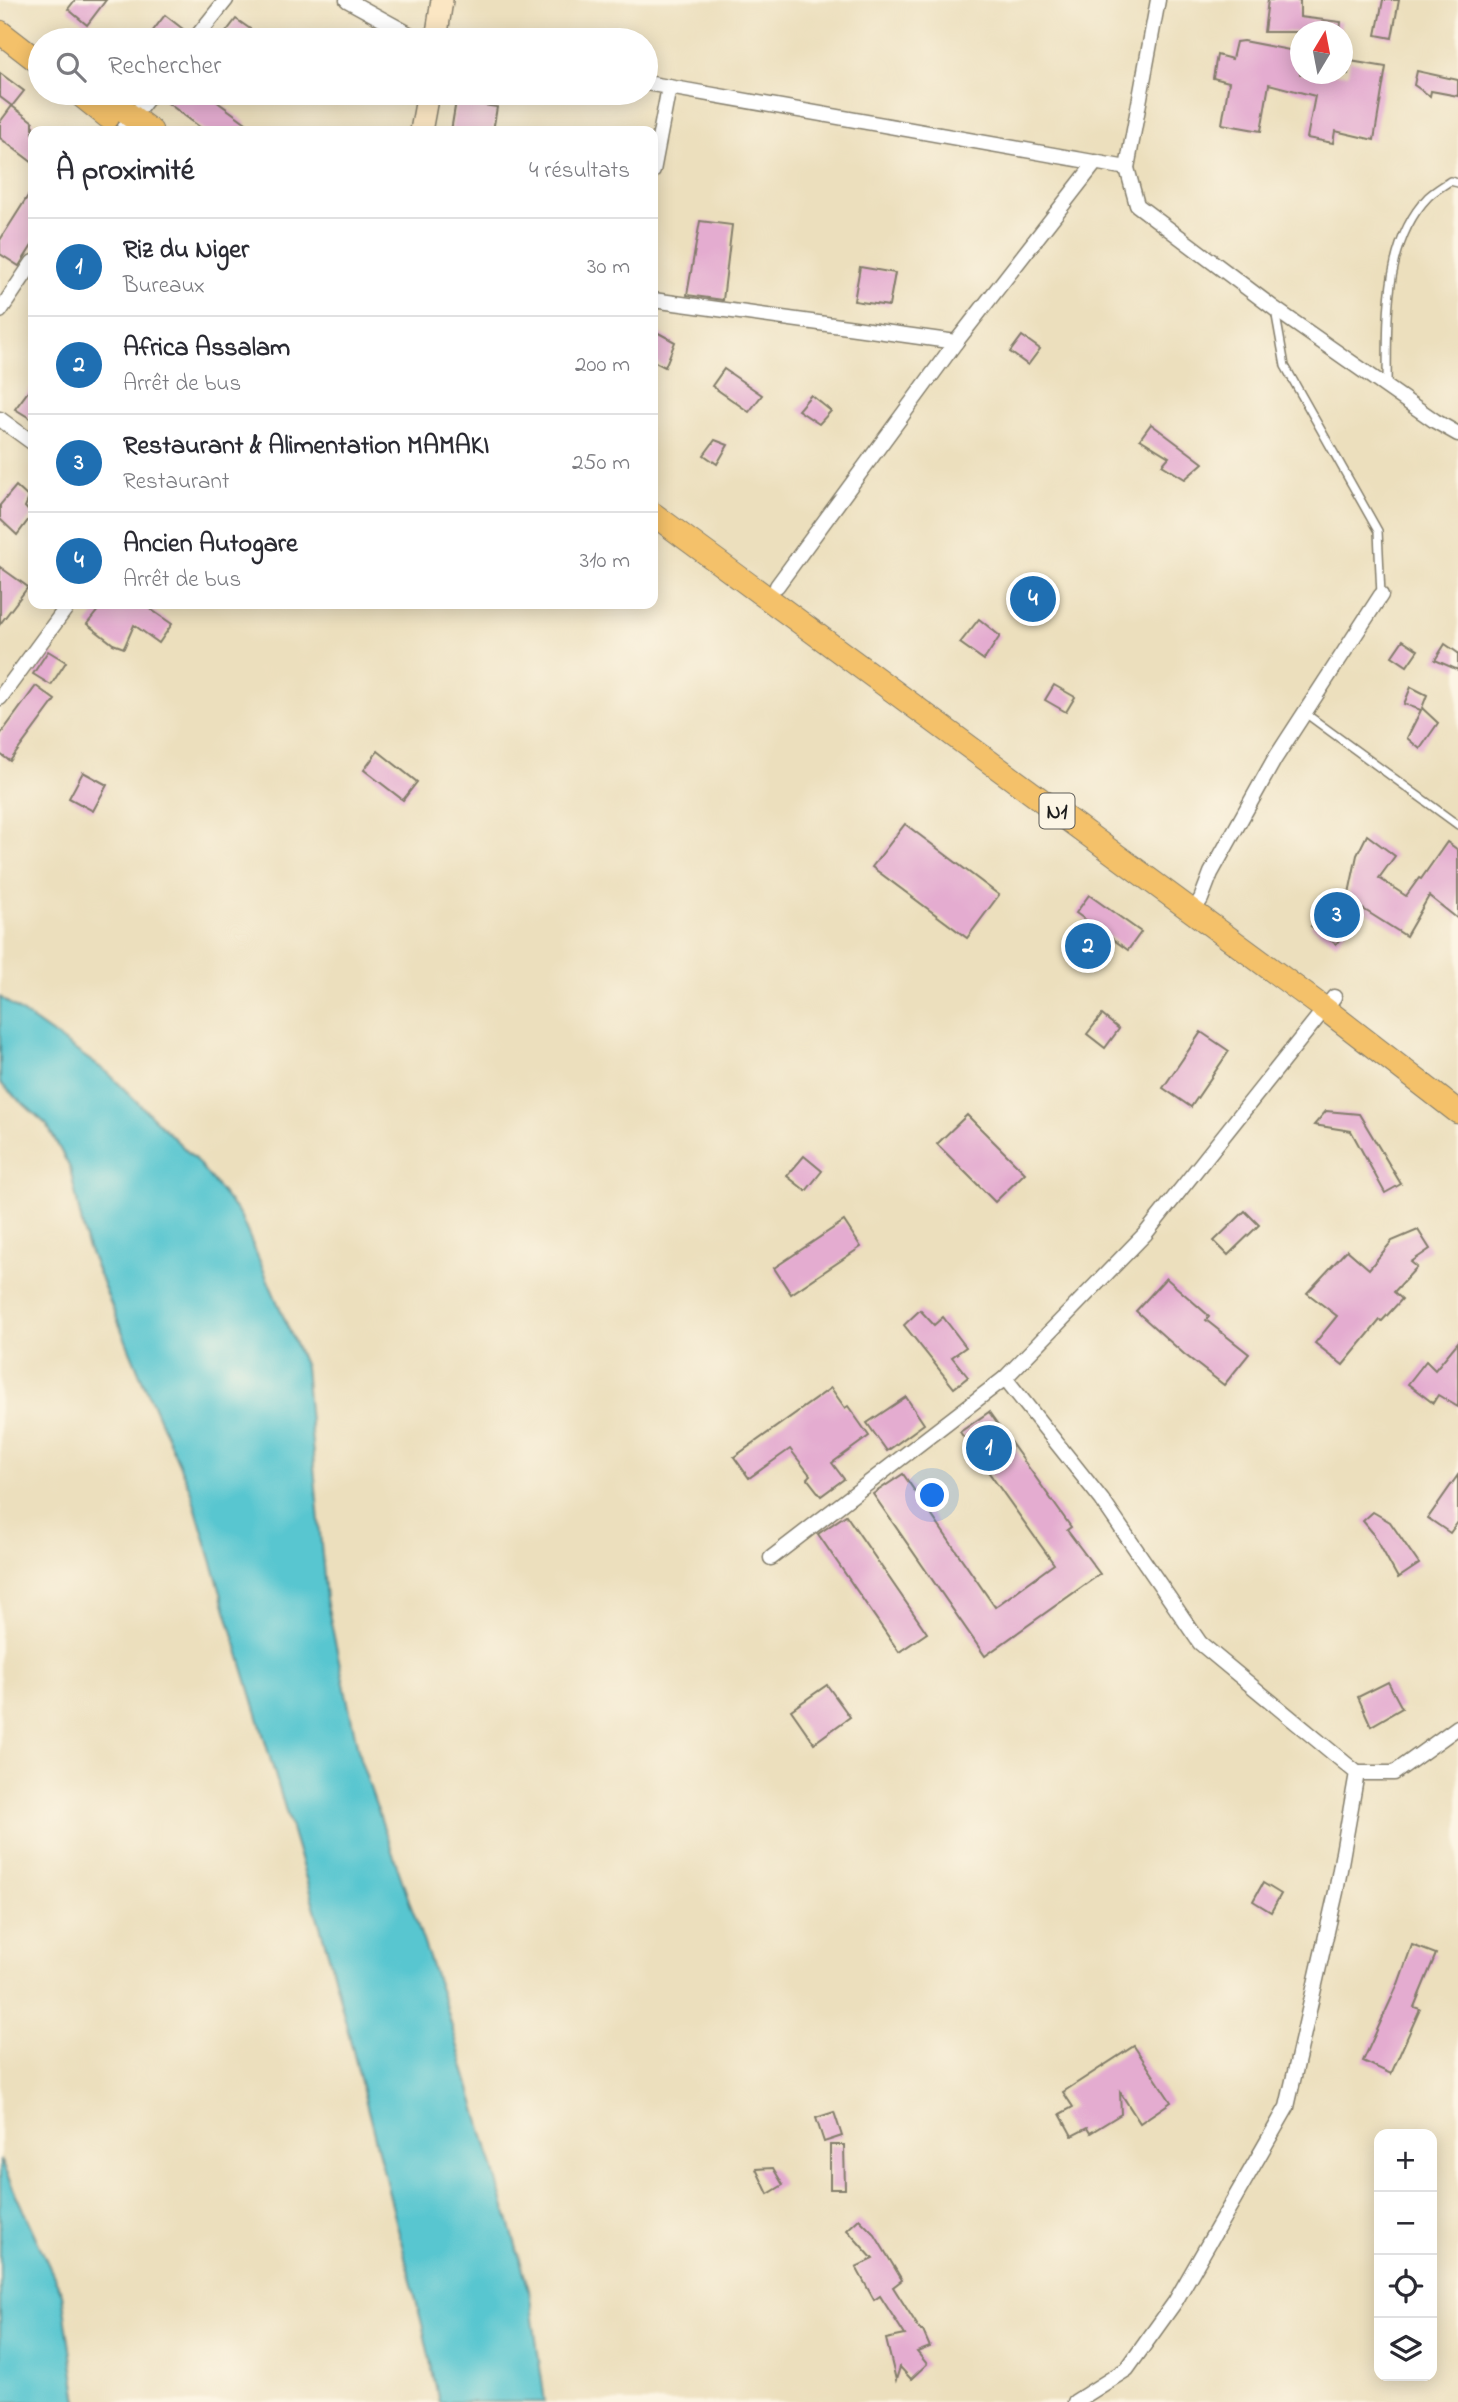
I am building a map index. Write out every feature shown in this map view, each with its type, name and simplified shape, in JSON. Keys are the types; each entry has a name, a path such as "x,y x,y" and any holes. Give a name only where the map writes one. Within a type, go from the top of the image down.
{"main road":[{"path":"0,15 28,37"},
{"path":"0,32 28,54"},
{"path":"95,105 125,126"},
{"path":"109,105 125,126"},
{"name":"N1","path":"658,500 777,586 1197,905"},
{"name":"N1","path":"658,518 1458,1094"},
{"name":"N1","path":"1330,1003 1458,1112"}],"street":[{"path":"204,28 226,0"},
{"path":"346,0 398,28"},
{"path":"438,28 442,0"},
{"path":"1158,0 1127,168 1137,205 1275,309 1458,434"},
{"path":"658,85 1127,168"},
{"path":"658,144 668,87"},
{"path":"127,126 143,105"},
{"path":"422,126 426,105"},
{"path":"777,586 956,342 1096,162"},
{"path":"0,311 28,269"},
{"path":"658,301 956,342"},
{"path":"0,419 28,439"},
{"path":"1197,905 1211,873 1274,760 1381,595"},
{"path":"0,698 65,609"},
{"path":"771,1558 1005,1378 1146,1233 1330,1003"},
{"path":"1005,1378 1102,1500 1200,1643 1357,1773 1394,1773 1458,1727"},
{"path":"1075,2402 1127,2369 1167,2313 1287,2107 1336,1892 1357,1773"}],"lane":[{"path":"1387,387 1388,319 1395,263 1408,225 1428,196 1450,181 1458,183"},
{"path":"1275,309 1285,366 1378,531 1381,595"},
{"path":"1304,713 1458,825"}],"water":[{"path":"0,997 108,1073 194,1158 240,1215 305,1367 326,1599 360,1759 447,2010 529,2290 545,2402 439,2402 423,2328 329,1956 190,1489 86,1243 70,1168 47,1125 0,1083"},
{"path":"0,2160 62,2294 78,2402 0,2402"}],"building":[{"path":"75,0 106,0 87,25 68,9"},
{"path":"1268,0 1300,0 1300,17 1333,21 1290,21 1290,32 1264,32"},
{"path":"1383,0 1399,0 1392,38 1376,35"},
{"path":"165,15 182,28 155,28"},
{"path":"236,19 249,28 229,28"},
{"path":"1236,42 1290,50 1290,84 1353,84 1353,62 1386,67 1374,140 1335,131 1333,143 1307,138 1315,96 1269,84 1261,131 1222,124 1229,82 1213,78 1217,55 1232,59"},
{"path":"1417,71 1458,80 1458,96 1431,91 1430,96 1414,85"},
{"path":"0,73 24,91 12,106 0,97"},
{"path":"171,105 221,105 246,123 244,126 198,126"},
{"path":"455,105 497,107 494,126 452,126"},
{"path":"12,106 33,122 33,126 28,126 28,159 0,138 0,122"},
{"path":"28,196 28,252 19,266 0,254 0,240"},
{"path":"700,221 732,225 723,300 687,295"},
{"path":"860,267 895,273 889,306 854,301"},
{"path":"658,333 675,342 665,367 658,364"},
{"path":"1022,336 1040,349 1028,365 1010,352"},
{"path":"724,369 762,395 749,412 712,386"},
{"path":"28,392 28,417 15,409"},
{"path":"811,395 831,411 819,424 798,410"},
{"path":"1151,424 1203,463 1185,479 1162,465 1169,457 1140,439"},
{"path":"715,440 728,445 717,464 704,455"},
{"path":"16,486 28,497 25,507 28,510 28,520 17,535 0,519 0,505"},
{"path":"0,567 28,587 0,624"},
{"path":"99,609 150,609 172,624 159,643 134,625 124,648 113,644 87,624"},
{"path":"979,619 1000,636 984,660 960,643"},
{"path":"1403,640 1418,650 1407,666 1392,656"},
{"path":"1445,644 1458,653 1458,670 1435,660"},
{"path":"48,651 66,662 51,685 33,674"},
{"path":"1054,685 1075,697 1066,712 1045,700"},
{"path":"36,686 55,700 10,761 0,754 0,735"},
{"path":"1411,687 1427,695 1422,708 1438,723 1420,749 1407,738 1421,710 1404,704"},
{"path":"378,751 417,782 403,800 364,770"},
{"path":"83,772 107,785 93,811 69,798"},
{"path":"905,824 999,895 967,938 872,867"},
{"path":"1367,835 1395,856 1379,878 1406,896 1447,842 1458,850 1458,919 1429,896 1406,936 1363,909 1336,944 1311,926 1335,894 1347,903 1357,855"},
{"path":"1089,895 1141,932 1128,950 1076,913"},
{"path":"1102,1015 1119,1029 1105,1048 1087,1034"},
{"path":"1201,1032 1229,1051 1191,1107 1163,1088"},
{"path":"1326,1111 1359,1114 1401,1184 1385,1193 1351,1131 1314,1125"},
{"path":"967,1115 1025,1173 995,1202 937,1144"},
{"path":"804,1156 822,1171 806,1191 787,1176"},
{"path":"1245,1211 1259,1225 1228,1255 1214,1241"},
{"path":"844,1221 861,1247 791,1294 774,1268"},
{"path":"1418,1230 1430,1249 1411,1262 1417,1267 1394,1292 1402,1299 1382,1321 1380,1320 1343,1365 1315,1343 1337,1316 1307,1293 1347,1250 1369,1269 1392,1241"},
{"path":"1166,1278 1209,1316 1206,1320 1249,1354 1224,1385 1136,1311"},
{"path":"920,1310 934,1325 943,1317 966,1347 952,1357 968,1377 954,1388 904,1325"},
{"path":"1458,1342 1458,1407 1438,1395 1433,1403 1408,1384 1426,1361 1435,1370"},
{"path":"831,1388 845,1408 848,1406 869,1436 832,1463 844,1479 821,1496 807,1478 810,1475 790,1449 749,1478 734,1457"},
{"path":"906,1397 924,1424 887,1451 867,1423"},
{"path":"989,1412 1071,1527 1067,1530 1100,1574 985,1656 873,1494 903,1474 995,1607 1054,1564 960,1432"},
{"path":"1458,1475 1458,1522 1450,1533 1428,1518"},
{"path":"1373,1512 1390,1522 1419,1564 1398,1578 1373,1533 1363,1521"},
{"path":"846,1515 927,1633 899,1652 818,1534"},
{"path":"1388,1682 1402,1708 1371,1726 1358,1697"},
{"path":"827,1685 850,1717 814,1743 791,1710"},
{"path":"1263,1883 1281,1894 1271,1912 1253,1901"},
{"path":"1412,1945 1436,1954 1414,2007 1420,2009 1391,2074 1363,2061 1398,1984"},
{"path":"1134,2046 1171,2102 1140,2123 1120,2092 1121,2114 1090,2133 1087,2128 1072,2136 1060,2114 1073,2107 1063,2092"},
{"path":"834,2112 842,2136 824,2142 816,2118"},
{"path":"830,2145 844,2145 845,2189 830,2189"},
{"path":"773,2168 783,2185 768,2194 756,2169"},
{"path":"859,2219 875,2235 902,2280 893,2287 923,2331 930,2347 917,2352 927,2364 911,2379 900,2367 896,2380 886,2339 905,2335 880,2296 874,2300 856,2267 873,2259 847,2230"}],"place":[{"name":"Ancien Autogare","path":"1033,599"},
{"name":"Restaurant & Alimentation MAMAKI","path":"1337,915"},
{"name":"Africa Assalam","path":"1088,946"},
{"name":"Riz du Niger","path":"989,1448"}]}
